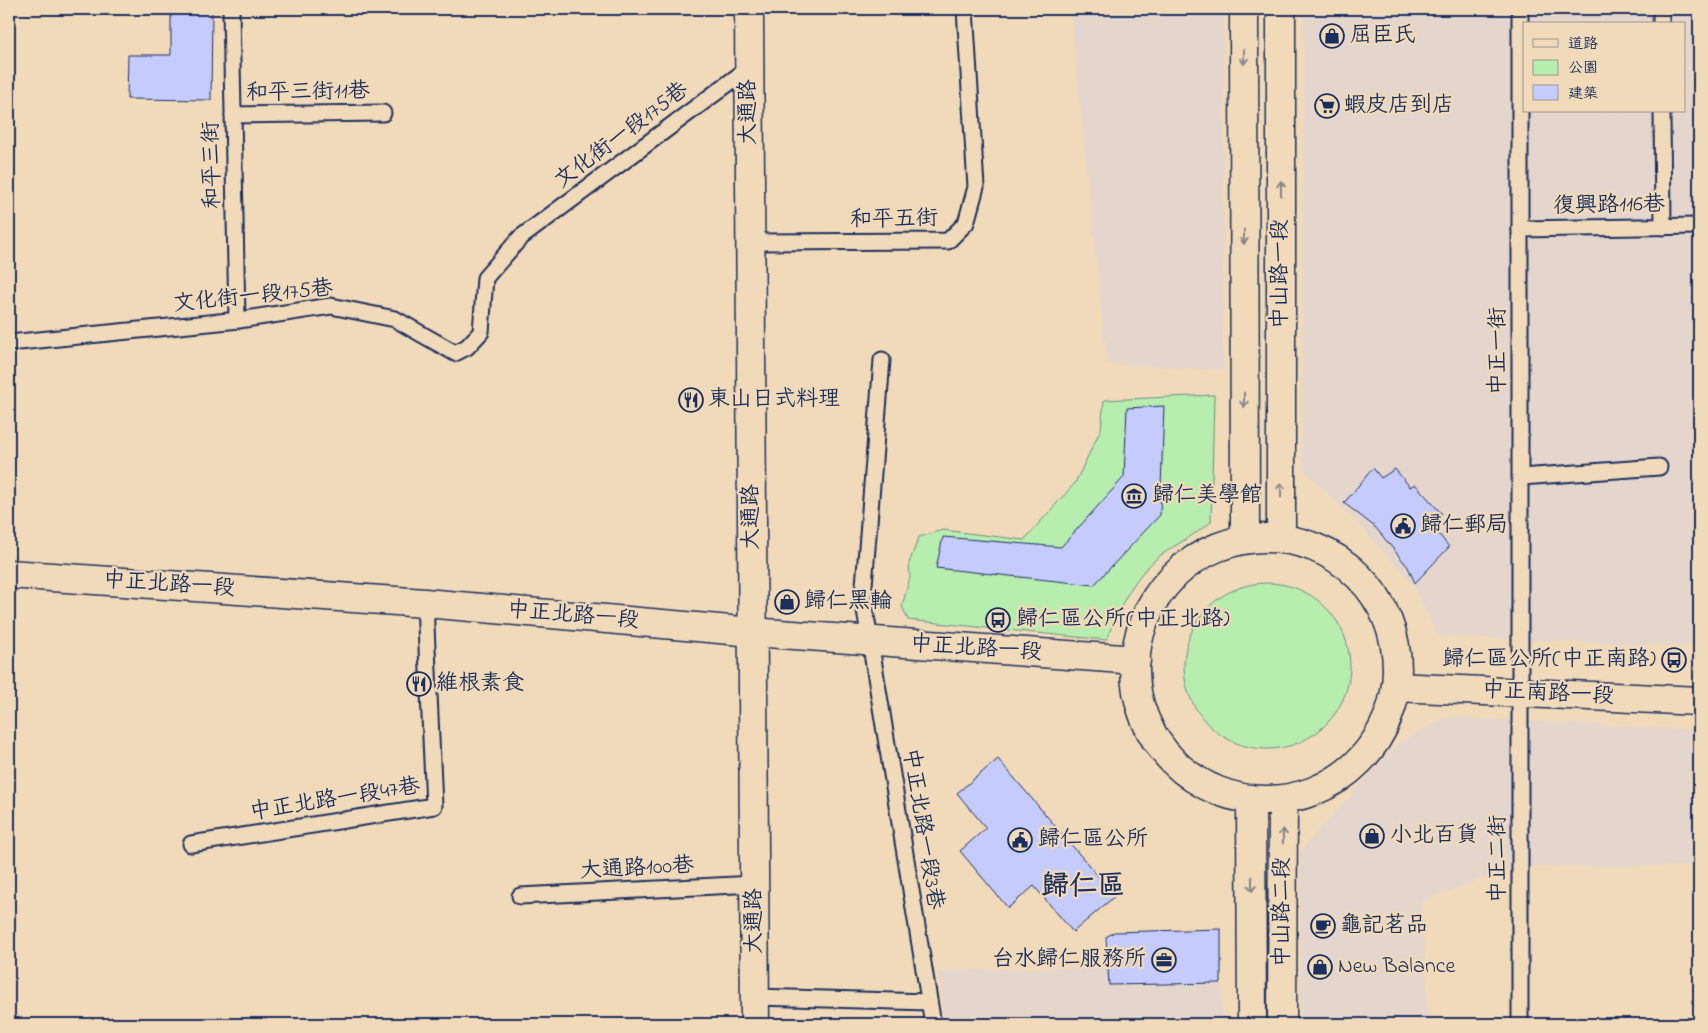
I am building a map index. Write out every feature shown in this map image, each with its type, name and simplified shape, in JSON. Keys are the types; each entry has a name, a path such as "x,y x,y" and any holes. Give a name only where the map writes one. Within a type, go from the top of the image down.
{"street":[{"name":"大通路","path":"749,9 755,1024"},
{"name":"中山路一段","path":"1244,9 1245,539"},
{"name":"中山路一段","path":"1281,9 1281,539"},
{"path":"1245,539 1281,539 1310,546 1337,559 1366,586 1378,602 1390,629 1396,658 1396,687 1389,715 1376,741 1358,763 1336,781 1310,793 1283,800 1251,800 1230,796 1197,780 1174,762 1160,745 1149,726 1141,705 1137,683 1136,660 1147,618 1160,594 1170,581 1197,558 1229,543 1245,539"},
{"name":"中正北路一段","path":"9,574 425,603 753,632 1136,660"},
{"name":"中正南路一段","path":"1396,687 1699,701"},
{"name":"中山路二段","path":"1251,800 1252,1024"},
{"name":"中山路二段","path":"1282,1024 1283,800"}],"lane":[{"name":"和平三街","path":"231,9 237,320"},
{"name":"和平五街","path":"750,242 948,241 966,223 976,187 965,9"},
{"name":"中正一街","path":"1520,9 1520,693"},
{"path":"1661,9 1661,22"},
{"name":"文化街一段175巷","path":"9,343 237,320 331,306 395,319 455,353 467,347 481,332 485,278 520,238 749,68"},
{"path":"1662,112 1663,226"},
{"name":"和平三街11巷","path":"233,115 383,113"},
{"name":"復興路116巷","path":"1520,229 1699,226"},
{"name":"中正北路一段3巷","path":"882,360 862,598 933,1024"},
{"path":"1520,477 1659,467"},
{"name":"中正北路一段47巷","path":"191,844 434,806 425,603"},
{"name":"中正二街","path":"1520,693 1520,1024"},
{"name":"大通路100巷","path":"520,896 755,884"},
{"path":"755,998 929,1002"}],"shaded area":[{"path":"1070,9 1224,9 1223,370 1107,364"},
{"path":"1304,9 1699,9 1699,647 1438,636 1412,583 1356,522 1302,468"},
{"path":"1447,717 1699,730 1699,866 1512,867 1421,902 1427,985 1427,1024 1301,1024 1300,851 1398,743"},
{"path":"1222,963 1222,1024 944,1024 939,971"}],"green space":[{"path":"1214,395 1211,522 1172,547 1150,564 1127,595 1106,640 908,620 902,606 910,577 909,563 919,537 943,530 1024,540 1075,483 1101,429 1104,400"},
{"path":"1267,583 1291,587 1306,593 1331,614 1340,627 1346,642 1350,666 1346,690 1340,705 1319,730 1306,739 1291,745 1267,749 1243,745 1228,739 1203,718 1194,705 1188,690 1184,666 1188,642 1194,627 1215,602 1228,593 1243,587"}],"building":[{"path":"171,9 212,9 211,100 127,99 128,55 171,55"},
{"name":"歸仁美學館","path":"1164,406 1160,515 1094,585 936,568 943,537 1061,547 1124,477 1127,408"},
{"name":"歸仁郵局","path":"1373,468 1381,478 1395,469 1410,487 1415,484 1442,514 1431,524 1449,547 1415,583 1408,567 1375,527 1344,503"},
{"name":"歸仁區公所","path":"998,759 1115,896 1073,932 1034,886 1008,908 960,851 986,828 957,793"},
{"name":"台水歸仁服務所","path":"1221,929 1221,983 1109,985 1106,937 1114,932"}],"place":[{"name":"屈臣氏","path":"1332,36"},
{"name":"蝦皮店到店","path":"1327,106"},
{"name":"東山日式料理","path":"691,400"},
{"name":"歸仁美學館","path":"1134,496"},
{"name":"歸仁郵局","path":"1403,526"},
{"name":"歸仁黑輪","path":"787,602"},
{"name":"歸仁區公所(中正北路)","path":"998,620"},
{"name":"歸仁區公所(中正南路)","path":"1674,660"},
{"name":"維根素食","path":"419,684"},
{"name":"小北百貨","path":"1372,836"},
{"name":"歸仁區公所","path":"1020,840"},
{"name":"龜記茗品","path":"1323,926"},
{"name":"台水歸仁服務所","path":"1164,960"},
{"name":"New Balance","path":"1320,967"}],"district":[{"name":"歸仁區","path":"1083,887"}]}
